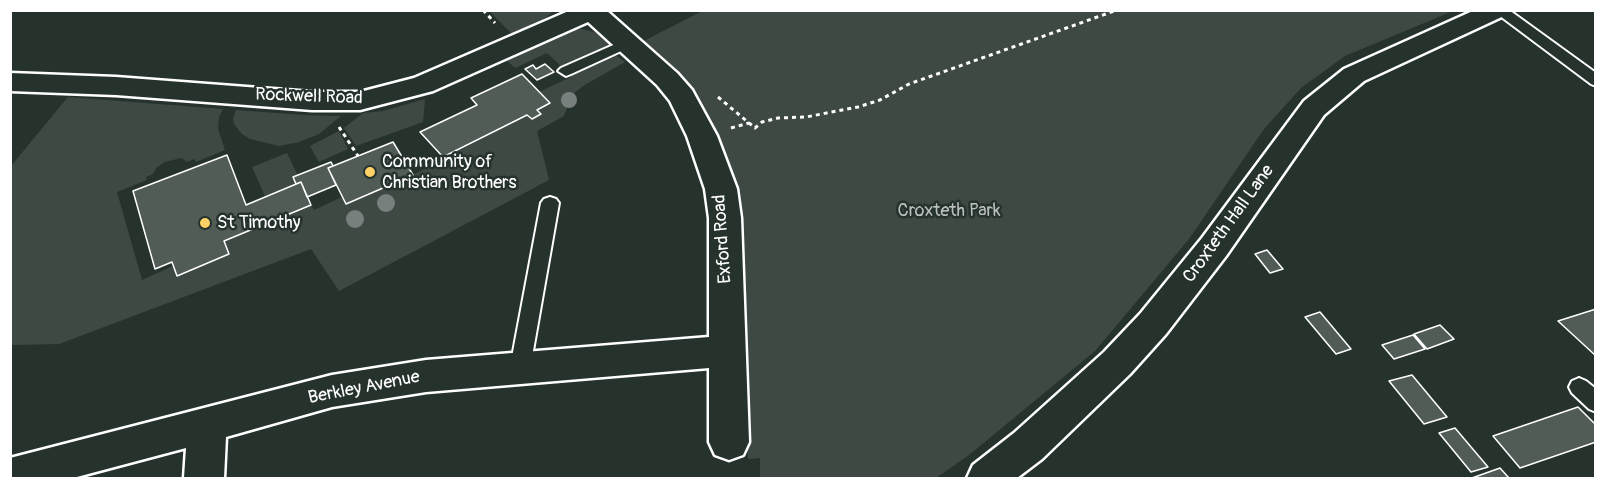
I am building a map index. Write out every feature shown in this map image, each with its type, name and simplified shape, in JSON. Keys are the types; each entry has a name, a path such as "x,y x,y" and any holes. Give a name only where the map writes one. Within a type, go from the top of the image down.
{"street":[{"name":"Croxteth Hall Lane","path":"987,478 1028,446 1117,363 1153,324 1214,248 1314,108 1332,91 1354,75 1498,10"},
{"name":"Exford Road","path":"591,11 667,79 682,97 702,136 721,189 725,218 729,442"},
{"name":"Rockwell Road","path":"10,82 117,86 312,101 360,101 423,85 591,11"},
{"name":"Berkley Avenue","path":"10,477 332,391 374,383 426,376 727,351"},
{"path":"204,478 207,425"}],"lane":[{"path":"1498,10 1596,81"},
{"path":"566,71 627,43"},
{"path":"520,368 550,203"},
{"path":"1579,387 1596,404"}],"path":[{"path":"749,123 755,128 762,122 778,118 806,117 858,107 880,100 909,84 1117,10"},
{"path":"339,127 358,156"}],"green space":[{"name":"Croxteth Park","path":"704,10 1453,11 1345,56 1301,88 1264,129 1189,239 1095,351 969,455 936,478 760,478 760,458 748,459 737,197 723,151 696,97 672,68 642,42"},
{"path":"489,11 554,11 542,21 512,34"},
{"path":"582,29 602,34 612,43 563,68 547,53 515,68 504,58 562,32"},
{"path":"614,54 625,62 583,86 572,95 564,116 537,131 549,180 339,291 311,249 59,344 11,345 11,166 68,97 223,109 219,117 218,129 225,150 196,162 194,159 187,162 181,158 165,162 156,168 153,174 146,177 147,180 117,192 142,280 173,266 177,276 229,254 224,241 311,205 314,210 342,197 346,204 413,175 527,115 532,119 541,115 537,110 550,103 539,92 571,77 569,74"},
{"path":"425,99 423,122 356,146 344,128 363,113 383,111"},
{"path":"236,110 341,116 319,134 299,142 279,146 250,139 242,134 234,124 233,118"},
{"path":"339,131 348,149 319,162 310,146"},
{"path":"287,153 298,176 293,177 296,184 265,196 252,167"}],"building":[{"path":"545,64 554,72 537,80 525,69 533,65 536,69"},
{"path":"522,74 550,103 537,110 541,114 532,119 527,115 443,157 420,132 477,105 471,98"},
{"name":"Community of Christian Brothers","path":"393,142 413,175 346,204 328,168"},
{"name":"St Timothy","path":"227,155 246,205 301,182 311,205 224,241 229,254 177,276 172,262 155,269 133,191"},
{"path":"331,162 333,166 328,168 336,185 307,197 301,182 296,184 293,177"},
{"path":"1267,250 1283,269 1270,273 1255,254"},
{"path":"1596,309 1596,356 1558,321"},
{"path":"1320,312 1351,349 1336,354 1305,317"},
{"path":"1440,325 1454,339 1427,349 1414,334"},
{"path":"1413,335 1425,349 1394,359 1382,345"},
{"path":"1412,375 1447,417 1424,424 1389,381"},
{"path":"1578,407 1596,425 1596,442 1520,468 1493,436"},
{"path":"1455,428 1488,467 1471,472 1439,433"},
{"path":"1500,468 1509,478 1472,478"}],"place":[{"name":"Community of Christian Brothers","path":"370,172"},
{"name":"St Timothy","path":"205,223"}]}
